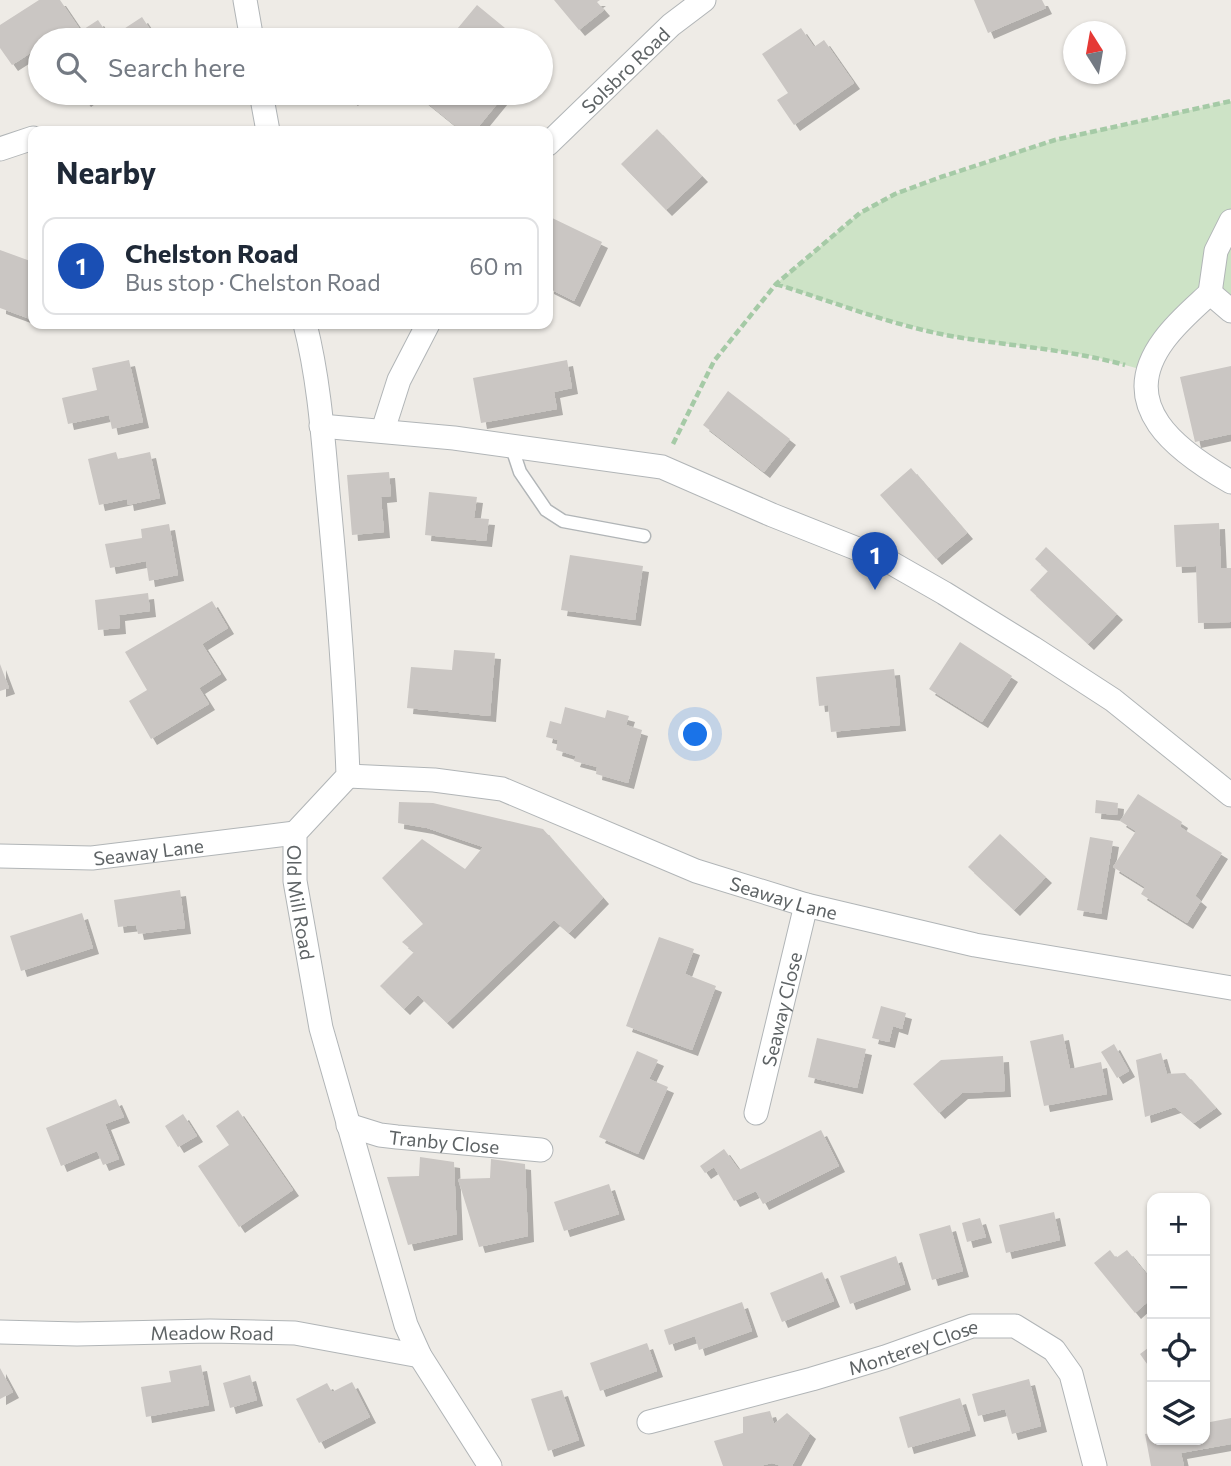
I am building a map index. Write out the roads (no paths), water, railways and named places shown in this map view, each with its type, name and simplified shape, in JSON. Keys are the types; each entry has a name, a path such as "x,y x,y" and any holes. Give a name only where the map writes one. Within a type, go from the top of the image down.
{"street":[{"path":"245,0 250,28"},
{"name":"Solsbro Road","path":"553,139 652,43 704,0"},
{"path":"263,105 267,126"},
{"path":"0,149 28,140"},
{"path":"1231,220 1216,251 1210,293 1163,341 1147,371 1147,395 1160,428 1196,460 1231,482"},
{"path":"1210,293 1231,311"},
{"path":"383,430 399,380 425,329"},
{"path":"307,333 321,426 346,713 348,776"},
{"path":"321,426 510,444 662,467 888,561 1033,648 1112,700 1231,795"},
{"name":"Old Mill Road","path":"348,776 295,833 295,881 321,1028 406,1325 420,1356 490,1466"},
{"name":"Seaway Lane","path":"348,776 434,780 502,789 696,871 806,905 975,946 1231,988"},
{"name":"Seaway Lane","path":"0,856 92,858 295,833"},
{"name":"Seaway Close","path":"756,1113 806,905"},
{"name":"Tranby Close","path":"348,1125 397,1137 541,1150"},
{"name":"Monterey Close","path":"649,1422 824,1375 972,1326 1015,1326 1054,1350 1071,1374 1095,1466"},
{"name":"Meadow Road","path":"0,1332 295,1333 420,1356"}],"lane":[{"path":"510,444 520,472 546,510 563,521 644,536"}],"place":[{"name":"Chelston Road","path":"875,590"}]}
